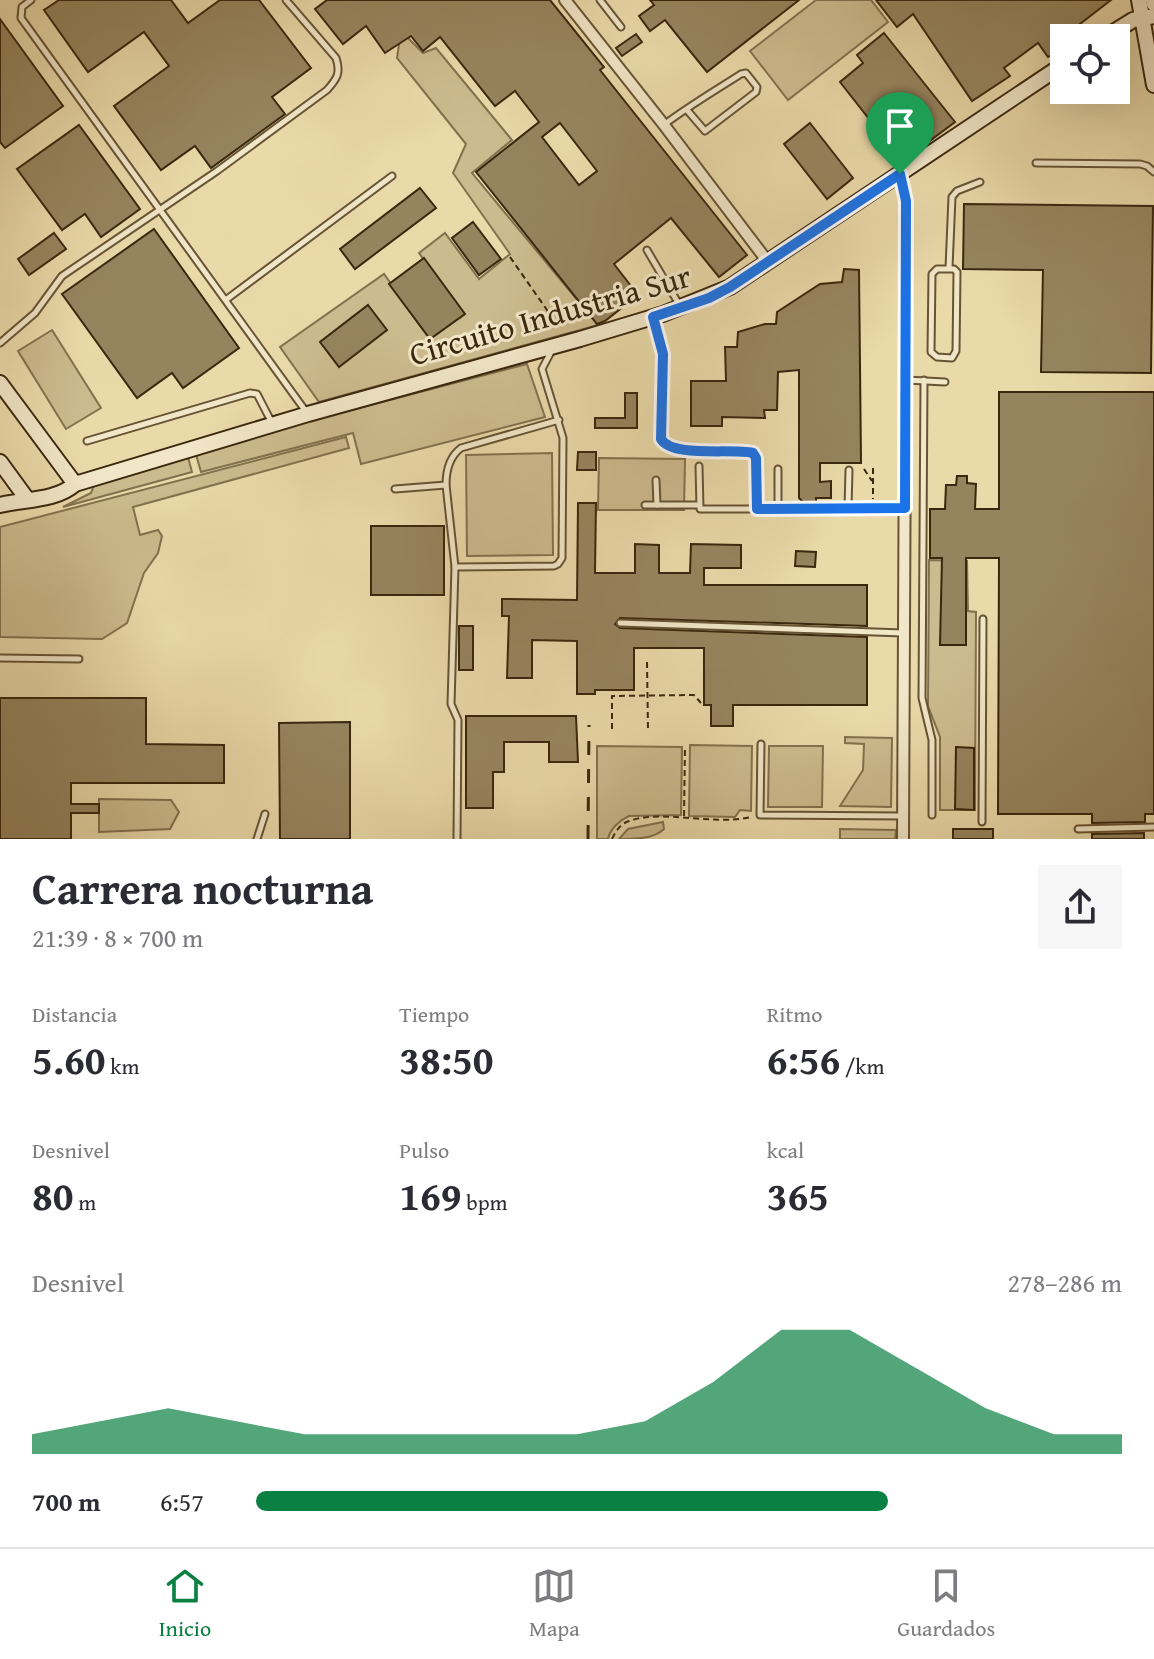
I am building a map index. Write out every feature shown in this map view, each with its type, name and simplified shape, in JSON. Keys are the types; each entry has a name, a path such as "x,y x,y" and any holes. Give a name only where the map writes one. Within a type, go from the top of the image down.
{"main road":[{"path":"1139,0 1147,17 1154,85"},
{"path":"1126,24 1147,17"},
{"name":"Circuito Industria Sur","path":"0,505 54,497 75,484 272,424 653,317 730,287 1050,73"},
{"path":"0,383 75,484"},
{"path":"0,462 27,499"}],"street":[{"path":"565,0 768,262"},
{"path":"900,174 906,201 903,839"}],"lane":[{"path":"31,0 22,7 21,18 308,414"},
{"path":"0,343 35,313 62,276 217,171 327,90 336,80 340,70 336,58 286,0"},
{"path":"600,0 621,27"},
{"path":"664,125 741,74 746,73 757,87 756,92 705,131 687,110"},
{"path":"1036,163 1140,164 1154,172"},
{"path":"227,299 392,176"},
{"path":"949,268 952,197 957,191 980,182"},
{"path":"647,250 681,307"},
{"path":"949,268 957,272 956,351 954,356 946,358 937,357 931,352 932,274 937,269 949,268"},
{"path":"653,317 663,354 661,439 664,444 676,449 753,453 756,458 757,509"},
{"path":"455,567 558,564 562,558 563,438 542,369 555,346"},
{"path":"905,380 945,382"},
{"path":"924,380 922,698 932,740 932,815"},
{"path":"87,441 250,393 257,394 272,424"},
{"path":"457,839 458,720 451,704 455,567 446,485 448,464 461,448 559,420"},
{"path":"699,466 698,505 702,510 905,508"},
{"path":"778,469 778,509"},
{"path":"848,508 849,470"},
{"path":"656,480 657,505"},
{"path":"395,489 446,485"},
{"path":"645,505 698,505"},
{"path":"982,822 983,619"},
{"path":"620,623 905,633"},
{"path":"0,658 79,659"},
{"path":"761,744 760,815 903,816"},
{"path":"257,839 265,814"},
{"path":"1078,829 1154,827"}],"path":[{"path":"510,257 553,323"},
{"path":"873,468 873,508"},
{"path":"864,469 873,482"},
{"path":"647,662 648,729"},
{"path":"612,729 612,696 694,695 701,703"},
{"path":"684,819 685,746"},
{"path":"612,839 617,828 628,821 655,818 734,821 760,815"}],"shaded area":[{"path":"816,0 871,0 888,22 788,100 750,51"},
{"path":"401,31 423,53 436,48 512,140 472,173 598,325 319,402 280,347 384,274 429,337 463,314 419,253 445,233 479,279 510,254 453,173 466,144 397,58"},
{"path":"52,330 101,408 66,429 18,351"},
{"path":"527,364 545,417 361,464 353,433 201,472 195,451"},
{"path":"346,437 349,448 133,507 140,535 158,530 162,536 158,553 144,573 127,623 102,639 0,637 0,527"},
{"path":"552,453 553,555 467,556 466,455"},
{"path":"188,457 192,472 63,507 91,493 95,482"},
{"path":"599,458 685,459 684,510 598,510"},
{"path":"929,560 967,561 968,611 976,612 975,810 940,810 940,737 928,706"},
{"path":"845,737 892,738 891,807 840,806 863,770 864,744 845,743"},
{"path":"690,745 752,746 751,811 740,810 735,817 689,816"},
{"path":"597,746 682,747 681,815 629,816 616,825 608,839 597,839"},
{"path":"769,746 823,746 822,807 768,807"},
{"path":"99,799 171,800 179,812 170,829 99,832"},
{"path":"663,822 664,829 655,835 619,839 628,829"},
{"path":"840,829 896,830 895,839 840,839"}],"building":[{"path":"59,0 171,0 188,23 220,0 259,0 311,68 272,97 285,114 211,168 195,146 161,170 114,106 169,66 144,32 88,72 44,10"},
{"path":"327,0 550,0 604,67 600,70 747,255 719,277 671,218 614,264 638,295 597,324 476,172 539,122 515,91 495,106 440,37 423,51 411,36 385,53 366,26 343,44 315,9","holes":["560,123 597,171 579,185 542,137"]},
{"path":"650,0 799,0 707,72 665,20 650,31 639,16 654,5"},
{"path":"876,0 1111,0 1080,24 1050,24 1050,56 1038,43 1004,68 1010,76 972,101 913,14 897,27"},
{"path":"0,19 63,106 5,148 0,142"},
{"path":"884,33 955,122 927,143 918,133 895,152 840,82 863,63 857,55"},
{"path":"636,34 642,42 622,56 616,48"},
{"path":"810,123 853,178 827,199 784,144"},
{"path":"79,125 140,209 101,237 85,214 62,230 17,169"},
{"path":"420,188 436,208 355,269 340,249"},
{"path":"964,204 1153,206 1151,373 1041,372 1043,270 963,269"},
{"path":"473,222 501,259 479,275 452,238"},
{"path":"154,229 239,348 183,388 172,373 137,398 62,294"},
{"path":"54,233 66,249 29,275 18,259"},
{"path":"424,258 465,314 430,339 389,284"},
{"path":"844,269 859,270 861,463 820,463 820,482 831,481 831,498 816,498 816,503 804,503 799,498 799,370 778,372 777,410 764,410 765,418 722,417 722,426 691,426 691,381 726,381 725,347 737,347 738,332 776,324 777,312 820,284 842,282"},
{"path":"368,305 387,330 339,367 320,342"},
{"path":"999,392 1154,392 1154,814 1145,814 1145,822 1092,823 1092,814 998,814 999,558 966,558 966,645 940,645 942,558 930,558 930,509 945,509 946,485 956,485 957,476 967,476 967,483 976,484 975,509 999,509"},
{"path":"625,393 637,393 637,428 595,428 595,418 625,418"},
{"path":"578,452 596,452 596,470 577,470"},
{"path":"578,503 596,503 595,573 635,573 635,544 659,545 659,573 690,573 691,544 741,545 741,568 704,568 704,585 867,585 867,626 620,618 615,624 620,628 867,637 867,705 733,705 733,726 711,726 711,705 704,705 704,648 634,648 634,690 595,690 595,694 577,694 577,641 532,640 532,678 507,678 509,616 502,616 502,599 577,600"},
{"path":"371,526 444,526 444,595 371,595"},
{"path":"796,551 816,552 815,567 795,566"},
{"path":"459,626 473,626 473,670 459,670"},
{"path":"0,698 146,698 146,744 224,745 224,783 71,783 71,804 99,804 99,813 71,813 71,839 0,839"},
{"path":"466,716 576,716 578,762 549,762 549,742 504,742 504,772 493,772 493,808 466,808"},
{"path":"350,722 350,839 280,839 279,723"},
{"path":"956,747 974,748 974,810 955,809"},
{"path":"953,829 993,829 993,839 953,839"},
{"path":"1144,833 1144,839 1092,839 1092,834"}],"railway":[{"path":"588,839 589,725"}],"route":[{"path":"900,174 906,201 905,508 757,509 756,458 753,453 676,449 668,447 661,439 663,354 653,317 709,298 730,287 900,174"}]}
